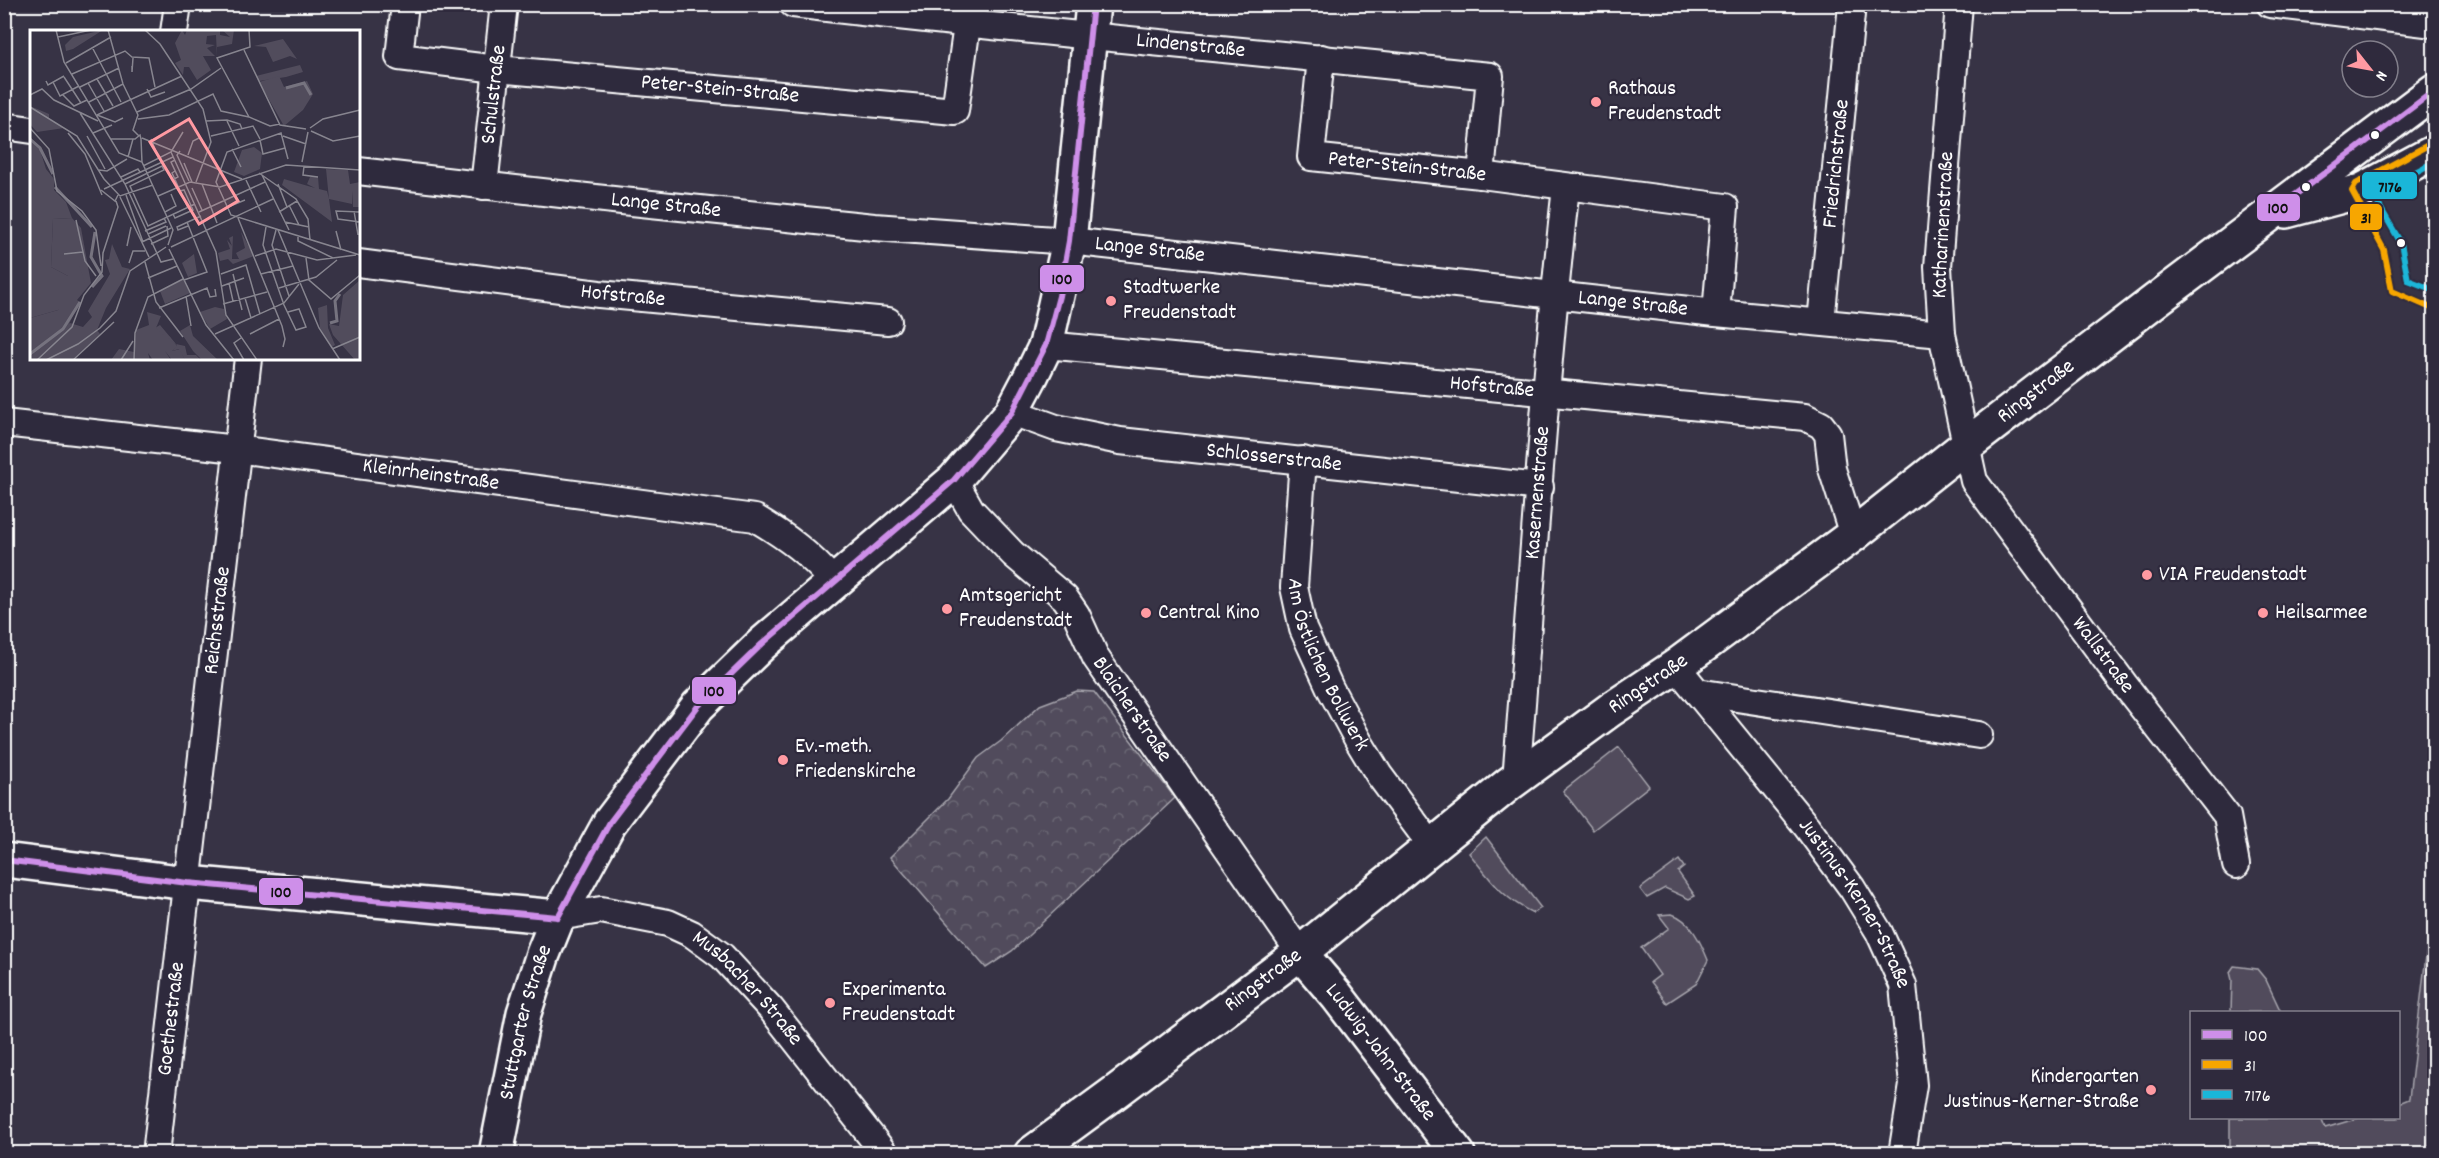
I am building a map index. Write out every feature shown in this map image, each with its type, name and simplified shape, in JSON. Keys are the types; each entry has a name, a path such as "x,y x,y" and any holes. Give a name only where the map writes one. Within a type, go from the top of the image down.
{"street":[{"path":"174,30 178,4"},
{"name":"Peter-Stein-Straße","path":"405,4 399,57 497,69 955,111 967,25"},
{"name":"Schulstraße","path":"484,186 504,4"},
{"name":"Lindenstraße","path":"793,4 967,25 1091,20 1321,58 1490,76 1481,175"},
{"name":"Friedrichstraße","path":"1821,322 1852,4"},
{"name":"Katharinenstraße","path":"1959,4 1938,267 1942,334 1968,444"},
{"path":"2286,5 2434,24"},
{"name":"Stuttgarter Straße","path":"496,1154 524,1012 543,954 558,917 610,822 698,706 762,644 954,480 1012,412 1046,345 1069,241 1091,20"},
{"name":"Peter-Stein-Straße","path":"1321,58 1311,157 1481,175 1566,187"},
{"name":"Ringstraße","path":"1031,1154 1300,952 1431,845 1516,780 1610,710 1676,666 1853,535 2266,216 2434,91"},
{"path":"4,126 30,130"},
{"name":"Ringstraße","path":"2266,216 2361,191 2434,152"},
{"path":"2329,170 2361,191"},
{"name":"Lange Straße","path":"360,171 874,227 1069,241 1716,313 1942,334"},
{"path":"1566,187 1725,207 1716,313"},
{"name":"Kasernenstraße","path":"1516,780 1540,487 1545,392 1566,187"},
{"name":"Hofstraße","path":"360,263 598,294 888,321"},
{"name":"Hofstraße","path":"1046,345 1805,417 1821,424 1828,434 1833,469 1853,535"},
{"name":"Reichsstraße","path":"188,883 248,360"},
{"name":"Schlosserstraße","path":"1012,412 1056,428 1120,441 1540,487"},
{"name":"Kleinrheinstraße","path":"4,423 236,448 755,518 789,538 816,561 834,582"},
{"name":"Wallstraße","path":"1968,444 1974,481 2124,684 2227,816 2236,865"},
{"name":"Am Östlichen Bollwerk","path":"1303,460 1294,587 1303,629 1330,688 1359,742 1379,775 1431,845"},
{"name":"Blaicherstraße","path":"954,480 971,510 1013,554 1065,598 1076,614 1096,658 1300,952"},
{"name":"Justinus-Kerner-Straße","path":"1676,666 1807,826 1839,870 1879,932 1889,952 1903,985 1912,1085 1902,1154"},
{"path":"1696,692 1978,735"},
{"path":"4,860 188,883 558,917"},
{"name":"Goethestraße","path":"156,1154 188,883"},
{"name":"Musbacher Straße","path":"558,917 601,910 658,921 692,934 722,956 771,1009 885,1154"},
{"name":"Ludwig-Jahn-Straße","path":"1300,952 1337,996 1458,1154"}],"green space":[{"path":"1077,691 1094,692 1175,798 1012,951 986,968 890,857 948,799 978,758 1001,741 1040,705"},
{"path":"1619,747 1649,786 1593,830 1563,791"},
{"path":"1486,837 1541,908 1533,913 1513,901 1497,887 1469,853"},
{"path":"1679,860 1684,867 1678,872 1695,896 1689,899 1665,888 1647,898 1640,889"},
{"path":"1672,914 1685,921 1690,927 1708,960 1696,984 1667,1003 1651,982 1660,975 1641,948 1669,928 1659,915"},
{"path":"2434,918 2434,1124 2429,1153 2230,1153 2230,1119 2321,1119 2325,1128 2356,1119 2400,1119 2400,1103 2409,1099 2430,922"},
{"path":"2234,966 2257,969 2266,980 2281,1011 2231,1011 2230,972"}],"transit line":[{"name":"100","path":"558,917 610,822 698,706 762,644 954,480 1012,412 1046,345 1059,296 1069,241 1093,4"},
{"name":"100","path":"2267,216 2434,91"},
{"name":"31","path":"2430,144 2356,184 2352,191 2384,250 2392,291 2431,308"},
{"name":"7176","path":"2434,162 2373,195 2401,243 2408,280 2434,290"},
{"name":"100","path":"4,860 188,883 558,917"}],"place":[{"name":"Rathaus Freudenstadt","path":"1596,102"},
{"name":"Stadtwerke Freudenstadt","path":"1111,301"},
{"name":"VIA Freudenstadt","path":"2147,575"},
{"name":"Amtsgericht Freudenstadt","path":"947,609"},
{"name":"Central Kino","path":"1146,613"},
{"name":"Heilsarmee","path":"2263,613"},
{"name":"Ev.-meth. Friedenskirche","path":"783,760"},
{"name":"Experimenta Freudenstadt","path":"830,1003"},
{"name":"Kindergarten Justinus-Kerner-Straße","path":"2151,1090"}]}
